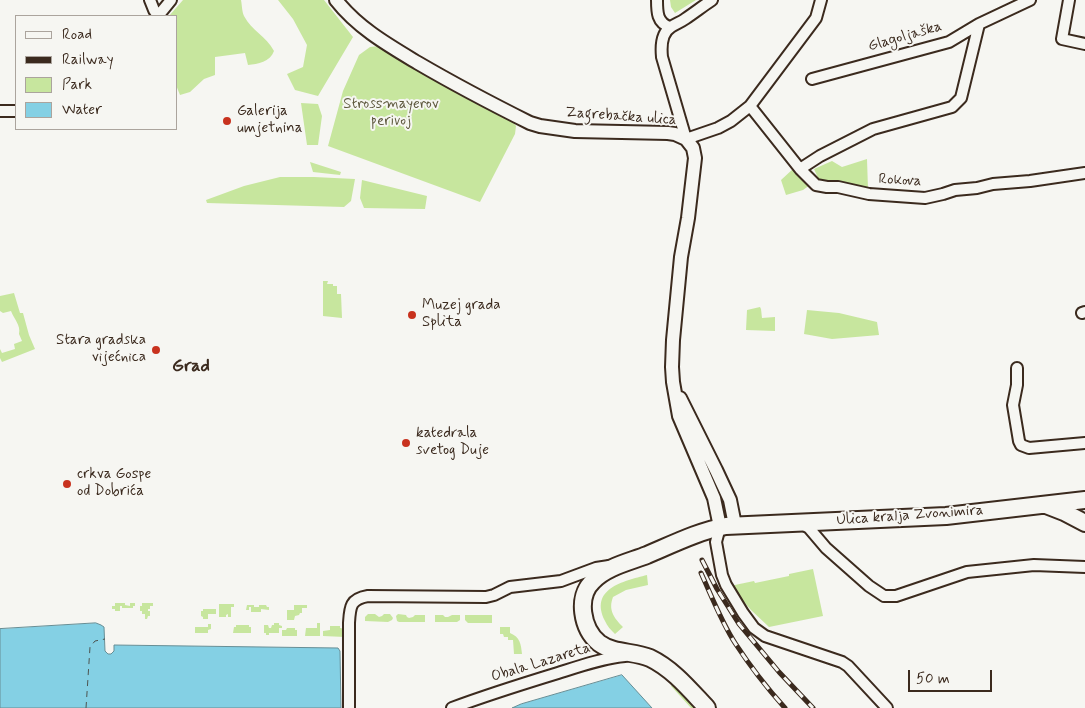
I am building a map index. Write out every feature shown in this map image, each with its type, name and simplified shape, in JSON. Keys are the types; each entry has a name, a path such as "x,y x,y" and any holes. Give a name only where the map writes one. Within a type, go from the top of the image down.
{"main road":[{"name":"Ulica kralja Zvonimira","path":"642,656 605,647 591,634 585,620 584,601 587,589 590,584 604,573 694,536 728,526 946,516 1085,500"},
{"path":"1044,504 1085,523"},
{"path":"642,656 667,668 707,708"}],"street":[{"path":"150,0 157,15"},
{"path":"159,15 171,0"},
{"name":"Zagrebačka ulica","path":"336,0 353,19 383,42 450,82 530,123 575,130 675,134 686,139 693,148 695,158 682,255 673,340 672,374 679,416 715,502 728,526"},
{"path":"657,0 658,18 670,27"},
{"path":"712,0 670,27 663,38 662,57 686,139 718,128 731,121 750,106 816,18 822,0"},
{"name":"Glagoljaška","path":"812,79 949,42 979,24 1030,0"},
{"path":"1069,0 1062,39 1085,44"},
{"path":"800,169 820,156 873,129 952,107 961,98 979,24"},
{"name":"Rokova","path":"750,106 800,169 816,185 838,186 869,194 924,198 955,190 978,188 993,184 1085,173"},
{"path":"0,111 15,111"},
{"path":"1017,368 1017,385 1013,405 1019,441 1022,445 1029,448 1085,443"},
{"path":"800,523 809,528 826,548 869,586 884,596 896,596 967,572 1034,566 1085,567"},
{"path":"728,526 716,542 722,575 726,585 754,628 765,636 842,662 848,666 886,708"},
{"path":"349,708 349,610 352,603 358,599 368,596 494,595 514,586 557,581 596,568 621,565"},
{"name":"Obala Lazareta","path":"452,708 503,690 583,666 615,658 642,656"}],"green space":[{"path":"183,0 241,0 242,10 247,21 274,51 270,58 263,62 248,65 245,53 215,57 215,75 204,79 190,92 180,95 178,90 178,15 170,15"},
{"path":"278,0 324,0 353,37 318,96 295,90 287,74 303,67 307,45 293,19"},
{"path":"670,0 696,0 675,13 671,7"},
{"name":"Strossmayerov perivoj","path":"379,46 460,94 512,121 516,126 515,134 480,202 328,146 343,91 359,55 370,47"},
{"path":"301,103 318,104 322,116 318,145 307,145"},
{"path":"867,159 868,189 820,182 814,169 832,161 842,167"},
{"path":"310,162 341,172 340,175 313,172"},
{"path":"794,168 810,185 803,190 786,195 781,180"},
{"path":"280,177 355,179 351,201 344,207 207,203 206,200 244,186"},
{"path":"362,180 427,196 425,209 364,208 360,198"},
{"path":"323,281 328,281 327,284 337,286 337,294 341,294 342,318 323,316"},
{"path":"14,293 35,349 2,362 0,349 2,353 15,349 14,344 22,341 18,325 11,311 3,313 0,311 0,296"},
{"path":"760,307 762,318 775,317 775,331 746,330 747,310"},
{"path":"807,310 839,313 877,322 879,335 832,339 804,334"},
{"path":"813,569 823,616 769,627 730,586 754,581 755,583"},
{"path":"647,575 648,585 626,590 613,597 611,606 613,614 623,627 615,634 605,621 601,610 601,601 611,588 628,580"},
{"path":"115,603 125,603 125,605 130,606 130,603 135,603 135,606 133,608 122,608 120,606 120,611 115,611 115,609 112,609 112,606 115,606"},
{"path":"142,603 153,603 153,606 150,606 150,609 148,609 150,616 147,619 145,619 145,614 142,614 142,611 140,611"},
{"path":"219,604 234,604 234,607 231,607 231,617 228,617 228,614 226,617 219,617"},
{"path":"247,605 259,607 259,605 266,605 269,607 269,610 261,609 261,612 251,612 251,607 249,607 249,610 246,610"},
{"path":"294,605 307,605 307,608 302,608 302,613 295,616 294,620 287,620 287,610 294,610"},
{"path":"203,609 216,609 216,614 208,614 208,619 203,619 201,611"},
{"path":"368,614 375,614 379,617 384,614 390,614 393,618 388,622 365,621 365,617"},
{"path":"398,614 406,615 409,618 415,615 425,615 425,622 399,622 396,616"},
{"path":"435,615 448,617 460,615 460,620 457,622 435,622"},
{"path":"465,615 492,615 492,623 468,623 465,620"},
{"path":"274,623 279,623 282,626 282,628 279,628 279,633 269,633 269,635 266,635 264,633 264,625 268,625 271,628"},
{"path":"317,623 320,623 320,636 305,636 306,628 317,628"},
{"path":"208,624 211,624 211,629 208,630 208,633 195,633 195,627 208,627"},
{"path":"236,625 249,625 251,633 233,633"},
{"path":"330,626 340,626 340,628 345,629 345,637 323,636 323,631 330,630"},
{"path":"500,627 510,627 510,633 519,641 522,654 514,654 513,640 508,640 508,637 500,634"},
{"path":"295,628 297,636 282,636 282,630"},
{"path":"675,681 700,708 691,708 671,686"}],"water":[{"path":"96,623 104,627 105,651 108,654 114,651 114,645 338,648 340,651 341,708 0,708 0,629"},
{"path":"622,675 652,708 512,708 521,704"}],"ferry route":[{"path":"86,708 90,647 95,641 105,639"}],"railway":[{"path":"702,560 717,589 739,624 779,672 813,708"},
{"path":"701,573 730,635 759,677 785,708"}],"place":[{"name":"Galerija umjetnina","path":"227,121"},
{"name":"Muzej grada Splita","path":"412,315"},
{"name":"Stara gradska vijećnica","path":"156,350"},
{"name":"katedrala svetog Duje","path":"406,443"},
{"name":"crkva Gospe od Dobrića","path":"67,484"}],"district":[{"name":"Grad","path":"191,367"}]}
